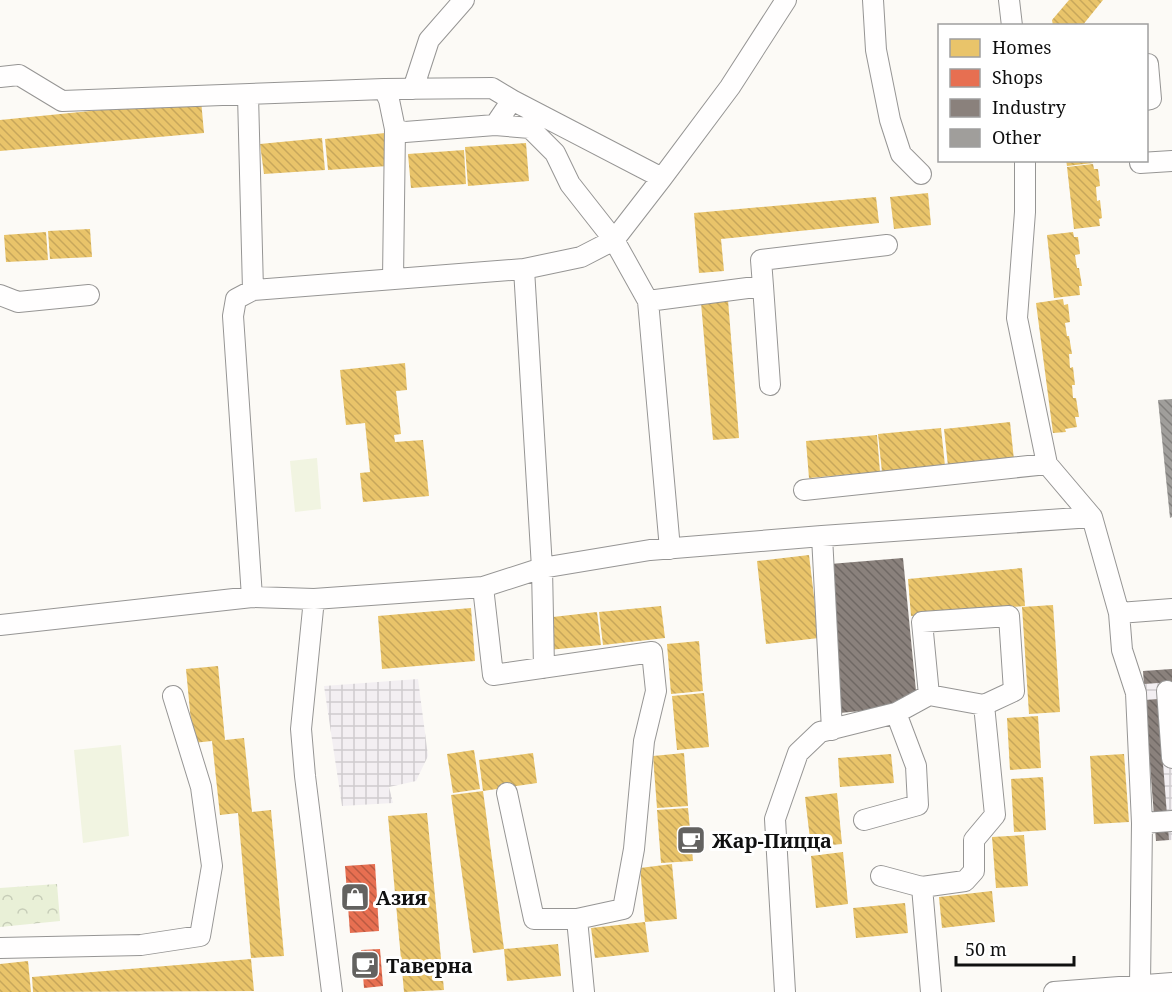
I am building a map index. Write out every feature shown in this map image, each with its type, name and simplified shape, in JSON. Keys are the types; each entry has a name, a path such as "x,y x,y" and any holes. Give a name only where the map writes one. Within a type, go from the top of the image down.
{"street":[{"path":"413,89 429,40 464,0"},
{"path":"252,597 233,316 236,299 253,290 524,269 581,257 614,240 730,87 786,0"},
{"path":"873,0 876,50 890,120 901,154 921,174"},
{"path":"1009,0 1012,24"},
{"path":"1148,64 1151,99 1148,100"},
{"path":"0,77 19,75 62,101 492,87 512,100 662,178"},
{"path":"384,89 389,100 395,129 393,279"},
{"path":"248,95 253,290"},
{"path":"495,125 512,100"},
{"path":"395,129 405,132 495,125 530,128 555,153 570,184 614,240 648,301 670,549"},
{"path":"1140,166 1172,160"},
{"path":"1025,162 1025,212 1017,318 1047,464 1092,517 1119,613 1122,650 1136,693 1142,823 1140,985"},
{"path":"770,385 761,260 887,245"},
{"path":"524,269 542,568 544,668"},
{"path":"648,301 763,286"},
{"path":"0,295 18,302 89,295"},
{"path":"804,490 1047,464"},
{"path":"0,625 252,597 314,599 483,587 542,568 650,550 1092,517"},
{"path":"822,536 832,730"},
{"path":"483,587 493,675 652,652 656,691 644,741 634,849 623,909 577,919 534,919 507,793"},
{"path":"314,599 302,729 305,776 332,992"},
{"path":"1119,613 1172,609"},
{"path":"785,992 775,819 798,753 820,732 896,713 929,695 984,705 1014,691 1009,616 922,622 929,695"},
{"path":"1167,691 1172,758"},
{"path":"0,948 141,945 200,936 212,866 201,787 174,696"},
{"path":"881,876 922,888 965,881 974,871 974,840 995,815 984,705"},
{"path":"864,820 918,805 916,766 896,713"},
{"path":"1142,823 1172,821"},
{"path":"922,888 931,992"},
{"path":"577,919 584,992"},
{"path":"1054,992 1172,983"}],"shaded area":[{"path":"1172,669 1172,840 1156,841 1143,671"},
{"path":"418,679 428,756 416,781 389,787 393,803 342,806 324,686"}],"green space":[{"path":"317,458 321,509 295,512 290,461"},
{"path":"121,745 129,836 83,843 74,750"},
{"path":"57,884 60,921 0,927 0,888"}],"building: Homes":[{"path":"1069,0 1103,0 1084,24 1053,24 1052,20"},
{"path":"201,100 204,133 0,151 0,120"},
{"path":"385,133 388,166 328,170 325,139"},
{"path":"322,138 325,170 264,174 260,144"},
{"path":"526,143 529,181 468,186 465,147"},
{"path":"464,150 466,184 411,188 408,154"},
{"path":"1066,162 1093,162 1093,163 1067,166"},
{"path":"1093,164 1094,169 1098,169 1100,186 1096,187 1102,218 1099,219 1100,226 1074,229 1067,167"},
{"path":"928,193 931,225 894,229 890,197"},
{"path":"876,197 879,223 721,239 724,271 699,273 694,213"},
{"path":"90,229 92,257 50,259 48,231"},
{"path":"46,232 48,260 6,262 4,235"},
{"path":"1073,232 1074,237 1078,237 1080,254 1075,255 1082,286 1079,286 1080,295 1054,298 1047,235"},
{"path":"1063,299 1064,305 1068,304 1070,322 1065,323 1072,354 1069,354 1075,385 1072,385 1073,398 1076,398 1079,417 1075,417 1077,427 1065,429 1066,432 1053,433 1036,303"},
{"path":"728,300 739,438 713,440 701,303"},
{"path":"405,363 407,390 396,391 401,434 394,435 395,442 423,440 429,496 363,502 360,473 370,472 365,423 346,425 340,370"},
{"path":"1010,422 1014,460 948,466 944,429"},
{"path":"941,428 945,466 882,472 878,434"},
{"path":"877,435 880,472 809,478 806,441"},
{"path":"809,555 819,638 766,644 757,561"},
{"path":"1022,568 1025,606 911,616 908,579"},
{"path":"1053,605 1060,712 1029,714 1022,607"},
{"path":"661,606 665,638 603,645 599,612"},
{"path":"471,608 475,661 382,669 378,616"},
{"path":"597,612 601,645 548,650 544,618"},
{"path":"699,641 703,691 671,694 667,644"},
{"path":"218,666 225,740 244,738 252,812 271,810 284,956 251,958 238,813 220,815 212,741 193,743 186,669"},
{"path":"704,693 709,747 677,750 672,696"},
{"path":"1038,716 1041,768 1010,770 1007,718"},
{"path":"474,750 480,789 453,793 447,754"},
{"path":"533,753 537,783 483,791 479,760"},
{"path":"684,753 688,806 657,808 653,756"},
{"path":"891,754 894,783 840,787 838,758"},
{"path":"1124,754 1129,822 1094,824 1090,756"},
{"path":"1043,777 1046,830 1014,832 1011,779"},
{"path":"483,791 504,949 473,953 451,795"},
{"path":"837,793 842,844 811,847 805,797"},
{"path":"688,808 693,861 661,863 657,810"},
{"path":"427,813 444,990 404,992 388,816"},
{"path":"1024,835 1028,886 996,888 992,837"},
{"path":"843,852 848,904 816,908 811,856"},
{"path":"672,864 677,919 645,922 640,868"},
{"path":"992,891 995,922 942,928 939,897"},
{"path":"905,903 908,933 856,938 853,908"},
{"path":"645,922 649,952 595,958 591,928"},
{"path":"558,944 561,976 507,981 504,949"},
{"path":"251,959 254,991 33,992 32,977"},
{"path":"28,961 31,992 0,992 0,964"}],"building: Shops":[{"path":"375,864 379,931 350,933 345,866"},
{"path":"380,949 383,986 364,988 361,950"}],"building: Industry":[{"path":"903,558 916,691 892,708 840,713 830,564"},
{"path":"1172,669 1172,682 1144,684 1143,671"},
{"path":"1158,699 1167,815 1154,816 1145,700"},
{"path":"1168,826 1169,840 1156,841 1155,827"}],"building: Other":[{"path":"1172,399 1172,517 1170,518 1158,400"}],"place":[{"name":"Жар-Пицца","path":"691,840"},
{"name":"Азия","path":"355,897"},
{"name":"Таверна","path":"365,965"}]}
